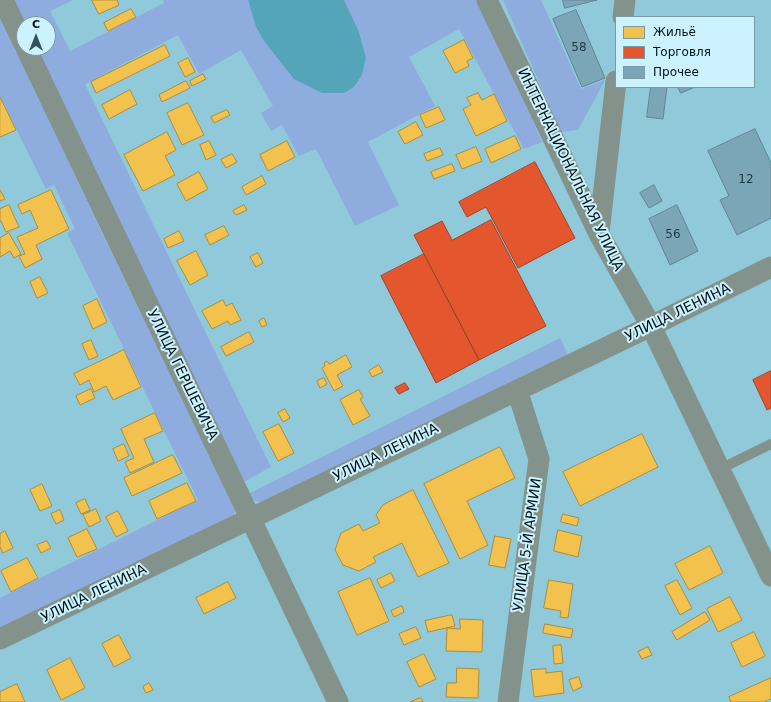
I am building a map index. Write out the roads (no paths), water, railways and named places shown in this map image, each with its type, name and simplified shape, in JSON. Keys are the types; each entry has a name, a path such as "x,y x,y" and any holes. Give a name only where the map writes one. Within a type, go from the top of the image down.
{"street":[{"path":"3,0 16,27"},
{"name":"ИНТЕРНАЦИОНАЛЬНАЯ УЛИЦА","path":"487,0 599,234 651,326 771,576"},
{"path":"623,16 625,0"},
{"name":"УЛИЦА ГЕРШЕВИЧА","path":"30,56 338,702"},
{"path":"599,234 615,88"},
{"name":"УЛИЦА ЛЕНИНА","path":"0,639 771,267"},
{"name":"УЛИЦА 5-Й АРМИИ","path":"508,702 539,459 517,390"}],"lane":[{"path":"720,469 771,444"}]}
